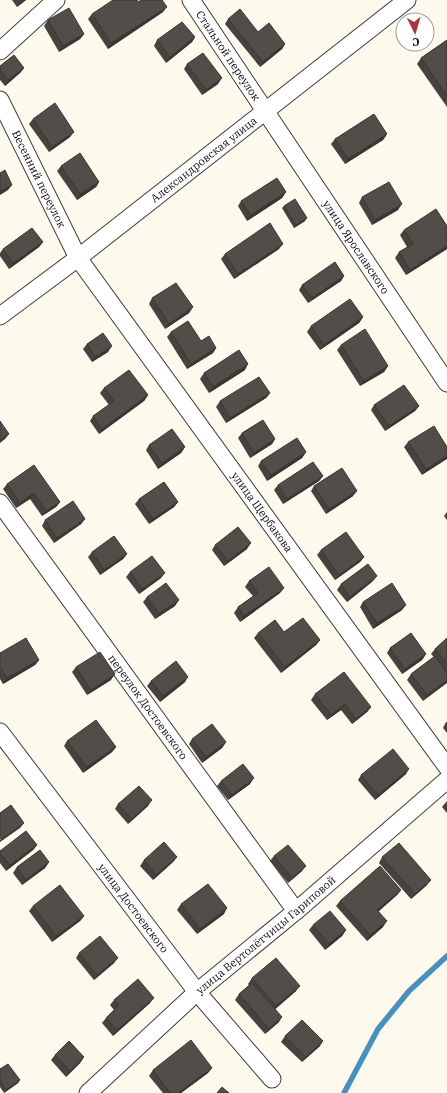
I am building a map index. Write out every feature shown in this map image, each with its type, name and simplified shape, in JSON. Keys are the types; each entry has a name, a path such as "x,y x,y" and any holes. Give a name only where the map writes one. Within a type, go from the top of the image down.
{"street":[{"path":"0,51 56,0"},
{"name":"Стальной переулок","path":"191,0 266,110"},
{"name":"Александровская улица","path":"0,316 78,258 406,0"},
{"name":"Весенний переулок","path":"0,100 78,258"},
{"name":"улица Ярославского","path":"266,110 447,383"},
{"name":"улица Щербакова","path":"78,258 447,767"},
{"name":"переулок Достоевского","path":"0,503 296,911"},
{"name":"улица Достоевского","path":"0,732 197,992 272,1079"},
{"name":"улица Вертолётчицы Гариповой","path":"88,1093 197,992 296,911 447,780"}],"building":[{"path":"113,0 137,0 138,2 141,0 162,0 167,7 111,43 92,14"},
{"path":"69,8 84,34 63,46 48,20"},
{"path":"240,9 258,32 269,23 285,44 263,62 228,19"},
{"path":"182,22 195,37 170,57 157,40"},
{"path":"447,40 447,96 421,58 430,52 435,52 435,48"},
{"path":"203,53 222,78 206,90 187,64"},
{"path":"14,55 24,68 8,80 0,70 0,66"},
{"path":"55,103 74,132 52,147 33,119"},
{"path":"374,114 387,134 348,159 335,139"},
{"path":"80,153 99,182 80,194 61,166"},
{"path":"5,170 12,185 0,191 0,173"},
{"path":"277,178 286,192 251,215 241,201"},
{"path":"389,182 402,204 375,220 362,197"},
{"path":"295,199 307,218 296,225 284,206"},
{"path":"436,209 447,226 447,246 410,270 399,252 413,244 404,230"},
{"path":"270,223 283,244 238,274 225,254"},
{"path":"32,228 43,242 13,263 3,249"},
{"path":"335,262 344,276 312,298 302,285"},
{"path":"176,283 193,307 169,324 152,298"},
{"path":"350,299 363,317 324,345 311,326"},
{"path":"188,321 201,341 209,336 216,348 191,364 171,332"},
{"path":"365,329 388,366 364,381 341,345"},
{"path":"103,333 112,346 95,357 87,344"},
{"path":"239,350 248,364 213,387 204,373"},
{"path":"129,370 148,395 102,429 93,416 114,401 104,388"},
{"path":"259,377 270,393 230,418 220,401"},
{"path":"404,385 419,406 389,426 374,405"},
{"path":"263,420 275,439 254,453 242,433"},
{"path":"0,421 9,434 0,440"},
{"path":"434,426 447,447 447,456 426,469 408,442"},
{"path":"172,429 185,447 162,463 149,445"},
{"path":"297,438 306,452 271,475 261,461"},
{"path":"313,462 323,476 287,499 278,485"},
{"path":"34,465 60,502 46,511 34,493 20,503 7,484"},
{"path":"342,468 357,491 329,509 314,486"},
{"path":"164,482 178,502 153,519 139,499"},
{"path":"73,501 85,519 57,538 45,520"},
{"path":"238,527 251,543 228,561 215,545"},
{"path":"346,532 364,557 339,575 321,550"},
{"path":"114,536 127,554 104,570 92,552"},
{"path":"152,556 165,573 142,589 130,572"},
{"path":"368,564 377,576 350,597 341,584"},
{"path":"269,567 284,588 244,616 238,607 258,593 249,581"},
{"path":"166,583 179,600 159,614 147,597"},
{"path":"392,583 406,605 377,623 363,602"},
{"path":"303,618 320,640 285,667 258,633 275,620 284,632"},
{"path":"411,633 426,654 405,669 390,648"},
{"path":"26,638 39,660 7,678 0,667 0,653"},
{"path":"447,638 447,663 435,649"},
{"path":"100,652 115,674 91,690 76,667"},
{"path":"435,656 447,673 447,680 427,695 411,674"},
{"path":"176,661 188,677 163,696 151,681"},
{"path":"344,672 371,707 356,719 345,704 331,715 315,694"},
{"path":"96,720 116,747 87,767 67,741"},
{"path":"212,724 226,742 206,757 192,739"},
{"path":"393,749 409,769 378,795 361,775"},
{"path":"243,764 254,778 232,795 221,781"},
{"path":"139,786 152,800 132,819 118,804"},
{"path":"11,805 24,823 1,839 0,813"},
{"path":"26,831 37,845 10,865 0,851"},
{"path":"164,842 177,857 156,875 144,860"},
{"path":"399,843 431,880 415,894 382,857"},
{"path":"288,845 306,866 292,878 274,856"},
{"path":"40,850 49,862 26,880 17,867"},
{"path":"380,866 401,890 377,910 387,921 370,935 340,901"},
{"path":"208,884 227,908 200,929 181,904"},
{"path":"60,885 84,916 56,936 33,906"},
{"path":"330,911 346,930 329,944 313,925"},
{"path":"100,936 118,958 97,975 79,953"},
{"path":"276,958 300,986 276,1006 252,978"},
{"path":"138,979 154,998 117,1030 106,1018 119,1005 114,1000"},
{"path":"252,983 282,1017 269,1029 239,994"},
{"path":"302,1020 323,1041 306,1057 285,1036"},
{"path":"191,1040 212,1068 178,1093 170,1093 153,1070"},
{"path":"69,1041 84,1057 70,1071 55,1055"},
{"path":"8,1064 20,1080 6,1090 0,1081 0,1069"},
{"path":"222,1087 229,1093 217,1093"}],"waterway":[{"path":"344,1093 378,1029 409,991 447,956"}]}
